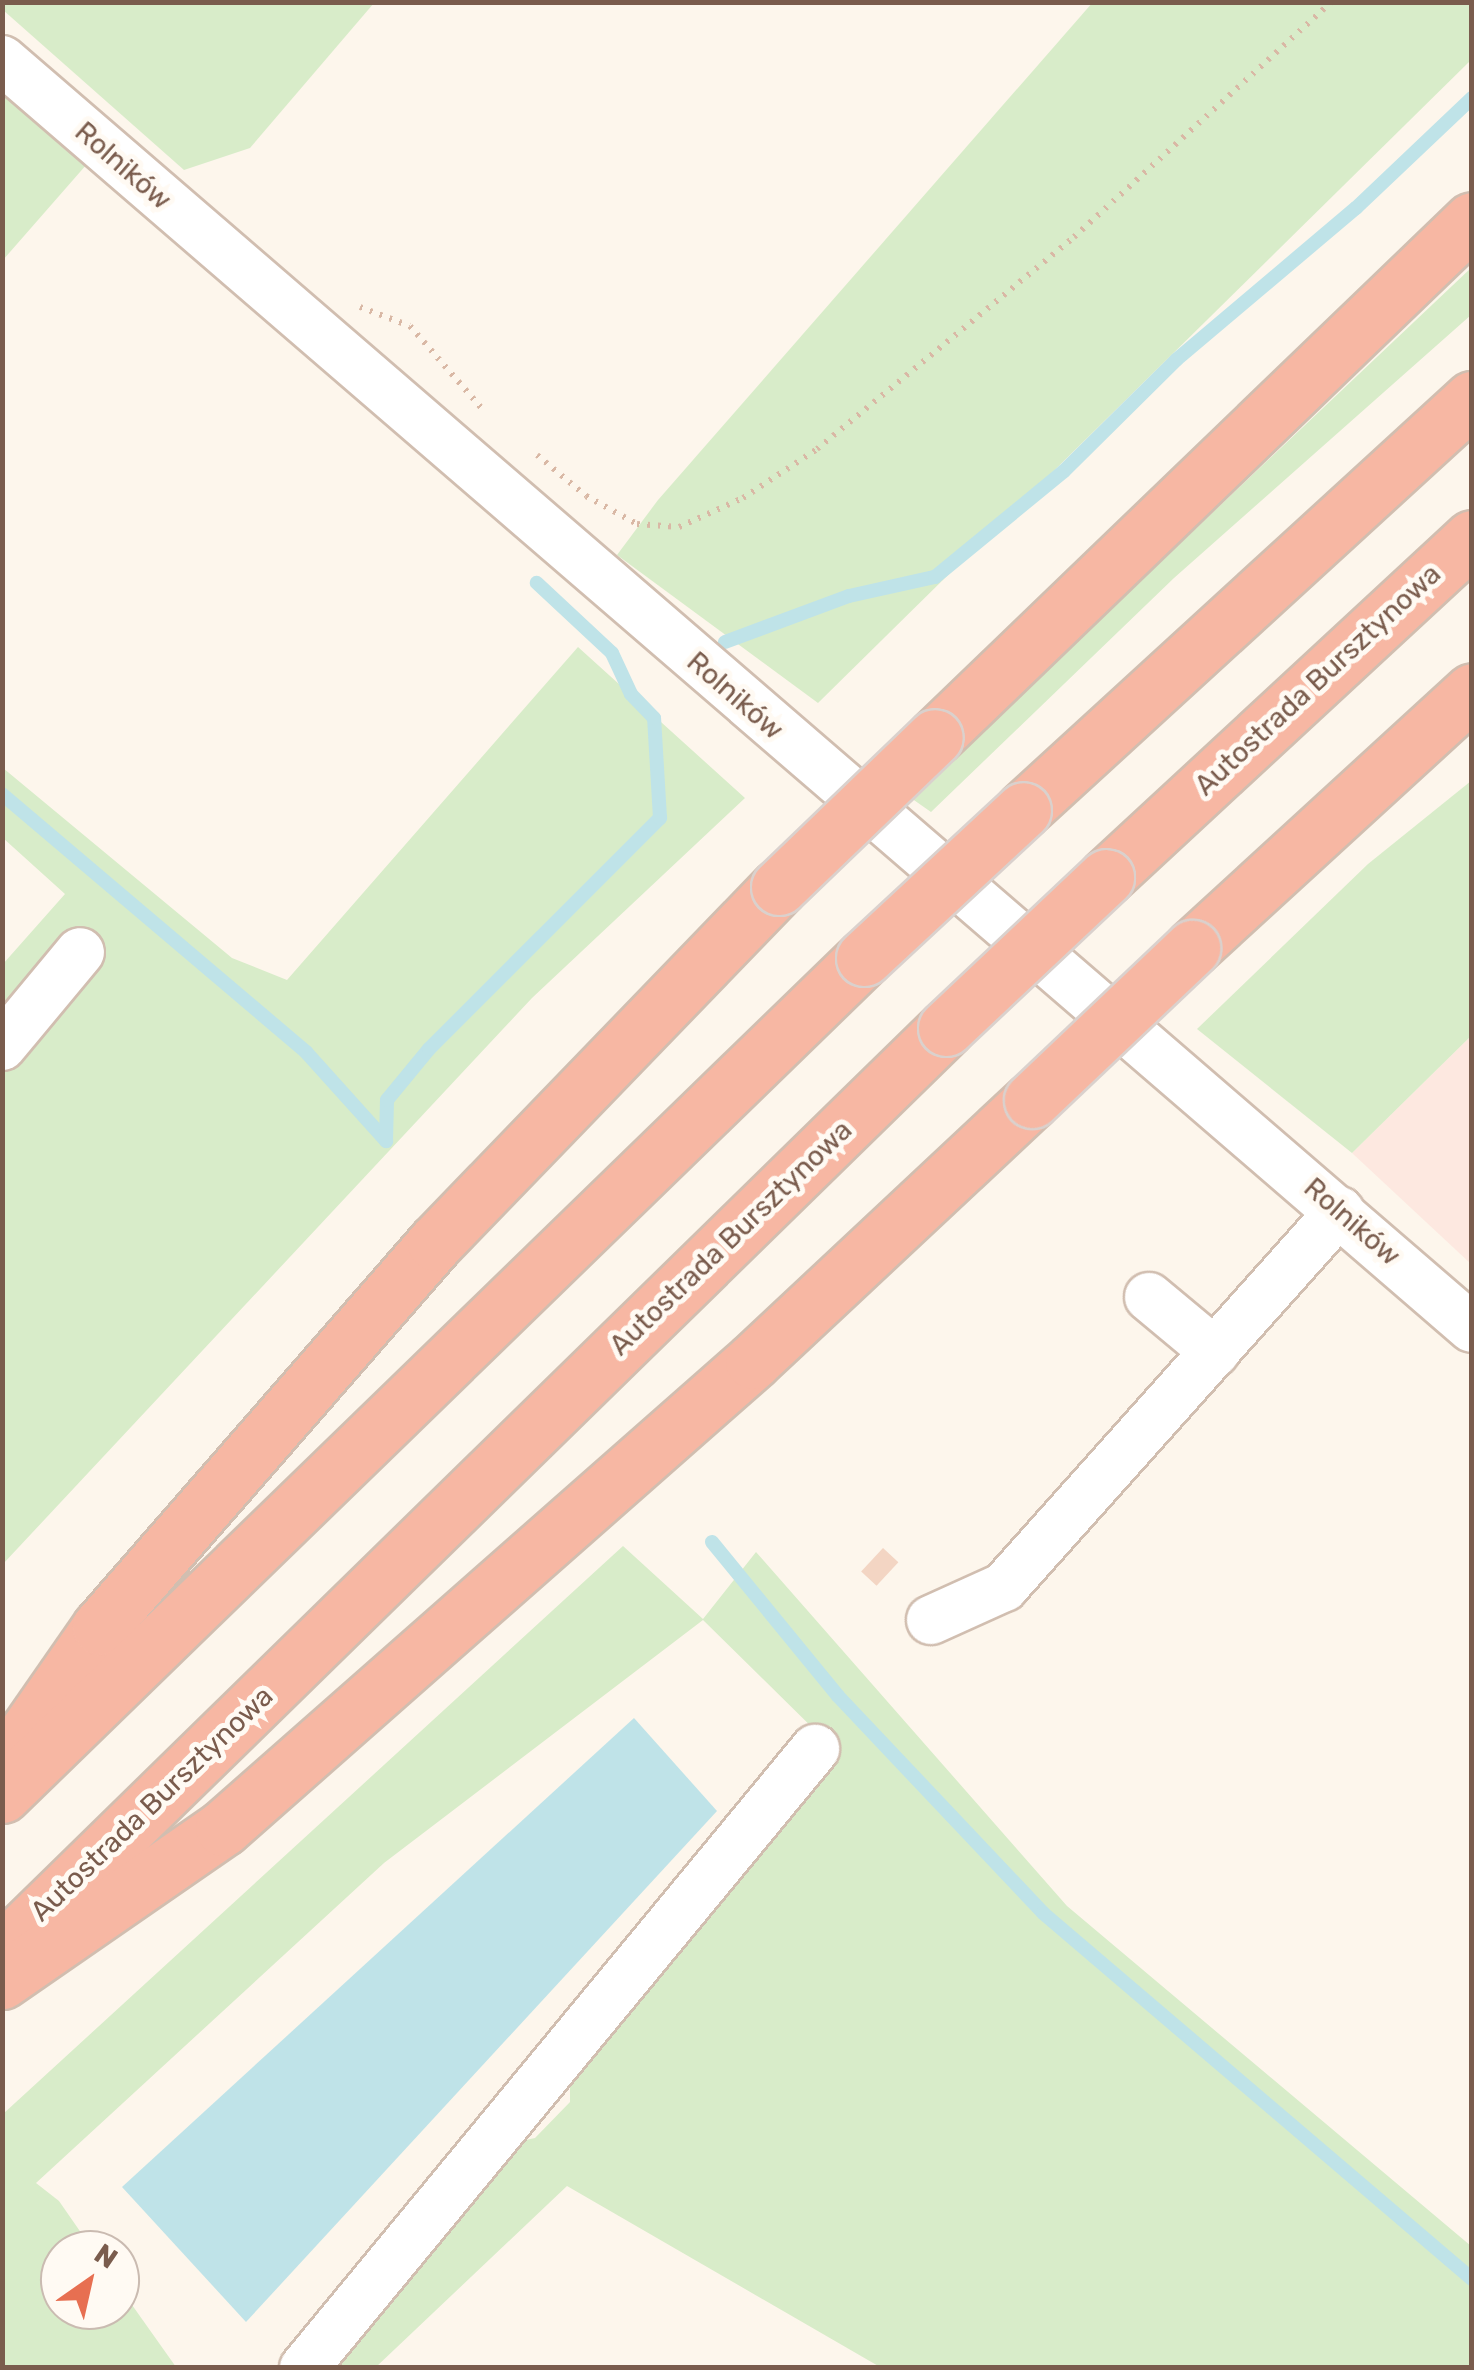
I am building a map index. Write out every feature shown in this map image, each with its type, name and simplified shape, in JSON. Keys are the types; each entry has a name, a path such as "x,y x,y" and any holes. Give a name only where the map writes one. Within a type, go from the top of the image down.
{"highway":[{"path":"2,1767 100,1627 434,1243 779,887 1472,220"},
{"path":"2,1796 864,958 1472,399"},
{"name":"Autostrada Bursztynowa","path":"2,1950 946,1028 1472,538"},
{"path":"2,1981 223,1828 753,1361 1472,691"}],"street":[{"name":"Rolników","path":"2,60 1472,1328"},
{"path":"2,1046 80,952"},
{"path":"932,1620 1004,1587 1340,1211"},
{"path":"1150,1297 1215,1352"},
{"path":"304,2368 539,2110 815,1749"}],"path":[{"path":"532,451 586,496 637,524 679,526 743,498 818,449 1059,250 1330,2"},
{"path":"326,342 359,306 385,312 410,326 491,418"}],"shaded area":[{"path":"1471,1036 1471,1264 1352,1153"}],"green space":[{"path":"3,2 374,3 250,148 184,170 3,10"},
{"path":"1093,2 1471,3 1471,60 818,703 617,555 658,500"},
{"path":"2,86 87,164 3,260 2,260"},
{"path":"1471,268 1471,315 1174,578 931,812 911,798"},
{"path":"578,647 745,798 532,998 3,1564 3,964 65,894 3,838 3,768 232,958 287,980"},
{"path":"1471,781 1471,1036 1352,1153 1197,1029 1368,864"},
{"path":"623,1546 703,1619 756,1552 1067,1906 1471,2246 1471,2367 880,2367 567,2186 376,2367 322,2367 507,2144 535,2138 570,2102 570,2070 834,1749 703,1620 384,1863 36,2183 59,2201 79,2230 40,2230 40,2330 140,2330 140,2316 176,2367 3,2368 3,2114"}],"water":[{"path":"634,1718 717,1811 246,2322 122,2187"}],"building":[{"path":"883,1548 898,1562 877,1586 861,1571"}],"waterway":[{"path":"725,642 849,596 935,577 1064,471 1176,360 1356,208 1472,98"},
{"path":"386,1141 387,1100 429,1049 660,818 654,718 631,694 612,653 537,583"},
{"path":"2,794 306,1052 386,1141"},
{"path":"712,1542 838,1696 1043,1913 1472,2279"}]}
